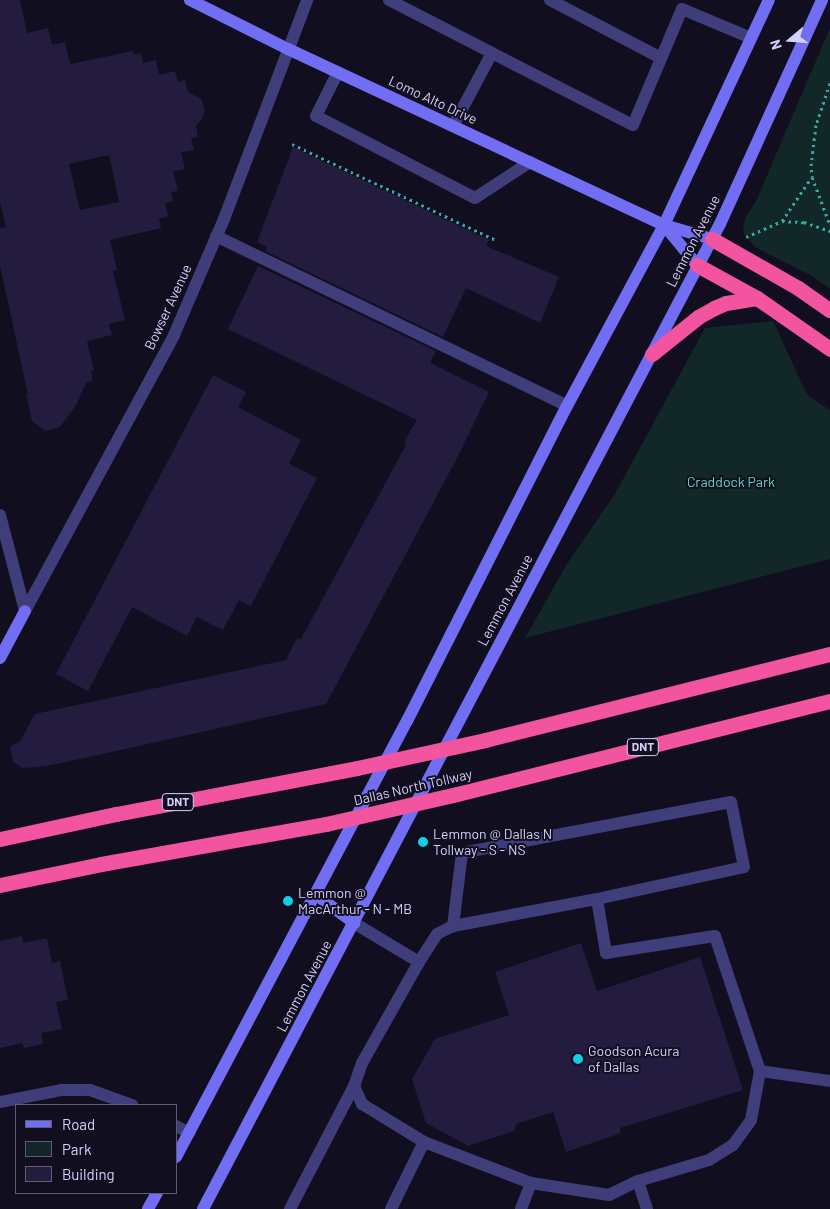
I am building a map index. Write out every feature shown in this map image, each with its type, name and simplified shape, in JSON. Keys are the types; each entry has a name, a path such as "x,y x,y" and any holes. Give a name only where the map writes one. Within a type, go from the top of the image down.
{"highway":[{"path":"712,239 798,288 830,310"},
{"path":"697,265 757,298 800,326 830,349"},
{"path":"652,354 698,318 714,308 726,303 757,298"},
{"name":"DNT","path":"0,839 116,814 357,768 484,740 830,654"},
{"name":"Dallas North Tollway","path":"0,886 101,864 326,824 457,794 830,701"}],"main road":[{"name":"Lomo Alto Drive","path":"190,0 288,49 664,225 712,239"},
{"path":"178,1153 407,721 567,406 664,225 768,0"},
{"name":"Lemmon Avenue","path":"203,1209 712,239 822,0"},
{"name":"Lomo Alto Drive","path":"664,225 697,265"},
{"path":"0,658 25,611"},
{"path":"315,894 354,923"},
{"path":"148,1209 156,1194"}],"street":[{"name":"Bowser Avenue","path":"25,611 174,335 216,236 307,0"},
{"path":"389,0 633,125 660,58 685,5 751,38"},
{"path":"550,0 660,58"},
{"path":"453,126 492,53"},
{"path":"338,72 316,116 475,198 530,162"},
{"path":"216,236 567,406"},
{"path":"0,516 25,611"},
{"path":"290,1209 354,1086 362,1063 437,934 453,926 596,899 744,867 731,802 462,853 453,926"},
{"path":"354,1086 362,1104 424,1142 531,1183 609,1195 638,1181 709,1160 733,1145 751,1120 760,1071 715,936 606,953 596,899"},
{"path":"354,923 419,962"},
{"path":"760,1071 830,1082"},
{"path":"0,1102 61,1090 90,1090 129,1104"},
{"path":"178,1127 189,1133"},
{"path":"391,1209 424,1142"},
{"path":"638,1181 647,1209"},
{"path":"521,1209 531,1183"}],"path":[{"path":"830,83 816,125 811,153 812,177 830,225"},
{"path":"292,144 496,240"},
{"path":"782,221 812,177"},
{"path":"745,238 782,221 804,222 830,232"}],"green space":[{"path":"830,28 830,289 810,275 755,247 744,234 743,227 746,217 757,199"},
{"name":"Craddock Park","path":"773,321 807,395 830,410 830,559 525,638 567,564 615,494 705,328"}],"building":[{"path":"0,0 20,0 27,33 48,28 52,45 65,42 70,64 133,51 134,55 141,53 143,63 156,60 159,75 175,71 178,82 185,80 188,92 201,99 205,109 202,119 196,126 198,137 191,138 194,150 181,152 185,169 173,171 178,191 171,192 173,201 165,203 168,216 159,219 161,228 110,240 117,270 113,271 125,320 109,324 112,335 87,341 94,371 91,371 93,381 86,383 75,407 60,427 45,431 32,421 26,394 28,394 0,266 0,228 6,227 0,202","holes":["109,155 119,202 80,210 69,164"]},
{"path":"293,147 489,240 486,246 559,277 540,323 466,288 443,337 265,251 267,247 257,242"},
{"path":"258,266 436,351 430,363 489,392 458,456 326,704 80,759 46,766 23,768 13,762 10,747 20,741 35,714 286,660 297,638 301,639 406,445 404,442 417,420 228,329"},
{"path":"213,375 246,392 238,407 301,440 289,464 317,478 251,606 239,600 223,630 197,617 187,636 132,607 88,691 56,674"},
{"path":"22,936 23,943 47,938 52,963 60,961 68,1000 56,1002 62,1029 41,1033 43,1044 24,1048 22,1043 0,1048 0,941"},
{"name":"Goodson Acura of Dallas","path":"581,943 597,991 700,957 743,1090 620,1128 621,1133 566,1152 553,1112 516,1124 514,1131 468,1146 426,1123 412,1079 435,1039 509,1015 495,972"}],"place":[{"name":"Lemmon @ Dallas N Tollway - S - NS","path":"423,842"},
{"name":"Lemmon @ MacArthur - N - MB","path":"288,901"},
{"name":"Goodson Acura of Dallas","path":"578,1059"}]}
